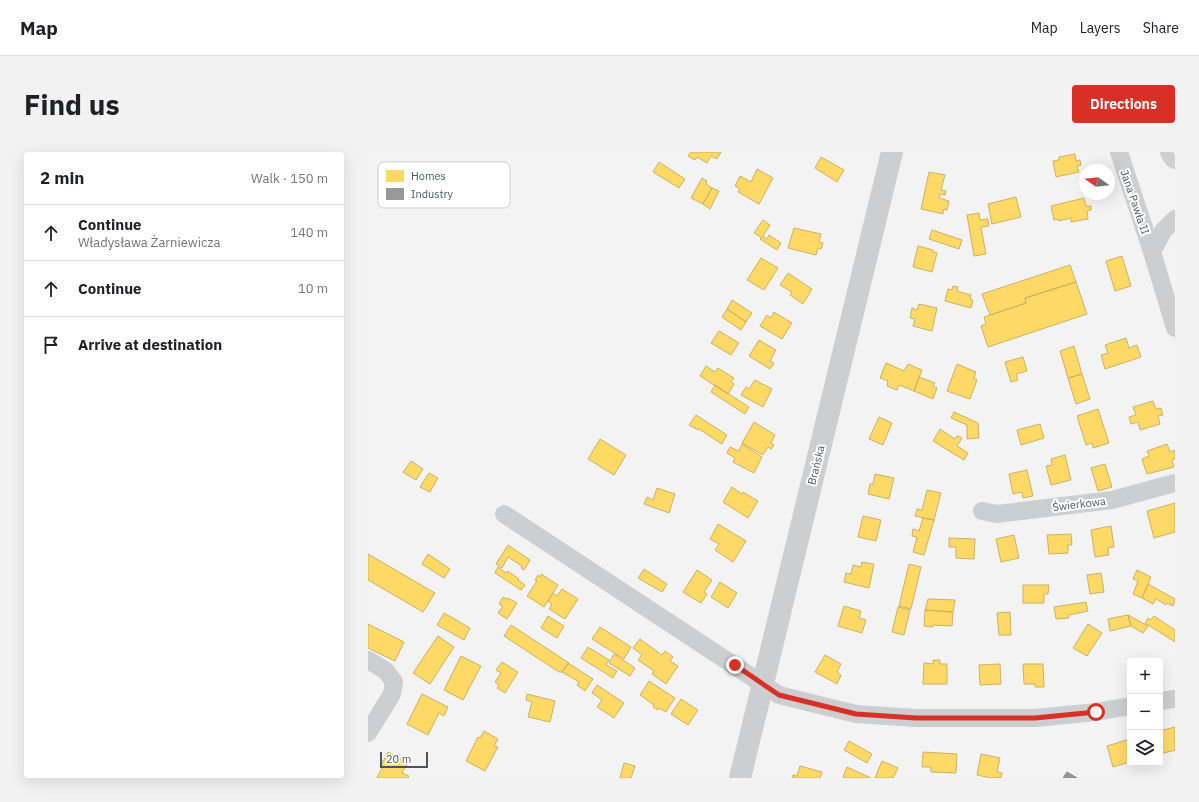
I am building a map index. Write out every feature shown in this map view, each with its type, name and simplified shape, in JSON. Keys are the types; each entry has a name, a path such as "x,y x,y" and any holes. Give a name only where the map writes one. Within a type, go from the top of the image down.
{"main road":[{"path":"1171,152 1175,158"}],"street":[{"name":"Brańska","path":"740,778 892,152"},
{"name":"Jana Pawła II","path":"1118,152 1152,252 1175,328"},
{"name":"Jana Pawła II","path":"1152,252 1163,230 1175,219"},
{"name":"Świerkowa","path":"982,511 997,514 1112,500 1175,483"},
{"path":"504,514 779,695 856,714 916,718 1035,718 1096,712 1127,707"},
{"path":"368,660 386,671 394,682 392,694 368,733"},
{"path":"1163,700 1175,698"}],"building: Homes":[{"path":"691,152 721,152 717,159 711,156 707,163 697,157 695,160 688,156"},
{"path":"1075,154 1076,161 1080,160 1081,164 1077,166 1079,172 1056,177 1053,161 1059,160 1059,157"},
{"path":"821,157 844,170 837,182 815,168"},
{"path":"659,162 685,179 679,188 653,172"},
{"path":"757,169 773,178 759,204 738,192 740,189 735,186 740,176 751,182"},
{"path":"929,172 945,175 941,190 946,191 945,195 940,194 939,198 949,201 947,210 944,209 943,214 921,209"},
{"path":"702,178 707,181 706,184 712,188 703,204 691,198"},
{"path":"712,188 719,191 710,209 703,204"},
{"path":"1016,197 1021,217 992,224 988,204"},
{"path":"1079,199 1084,200 1086,206 1091,206 1091,210 1087,211 1088,219 1071,222 1071,218 1059,221 1058,219 1054,220 1051,206"},
{"path":"979,213 980,220 988,219 989,226 981,227 986,254 974,256 967,215"},
{"path":"763,220 770,225 763,236 767,239 769,235 781,243 777,250 760,239 762,238 754,233"},
{"path":"794,228 821,234 819,242 823,243 821,249 818,248 816,255 788,248"},
{"path":"932,230 962,240 959,249 929,239"},
{"path":"918,246 933,250 933,252 937,253 932,272 913,267"},
{"path":"1122,256 1131,286 1115,291 1106,261"},
{"path":"761,258 778,268 764,290 747,280"},
{"path":"1070,265 1076,282 1025,298 1026,303 990,315 982,294"},
{"path":"788,273 812,289 803,304 790,295 792,292 780,285"},
{"path":"1076,282 1087,314 988,347 981,326 986,324 984,317 1026,303 1025,298"},
{"path":"953,286 958,287 957,291 971,295 970,299 973,300 971,308 945,301 948,289 952,290"},
{"path":"732,300 752,313 746,322 727,309"},
{"path":"919,304 937,308 932,331 913,326 915,319 910,318 912,308 917,310"},
{"path":"727,309 746,322 741,330 722,317"},
{"path":"774,312 792,323 782,339 760,326 767,315 771,318"},
{"path":"719,331 739,343 731,355 711,343"},
{"path":"1126,338 1129,348 1137,345 1141,357 1105,369 1101,355 1108,353 1105,345"},
{"path":"759,340 776,350 770,361 774,363 770,369 749,356"},
{"path":"1074,346 1082,374 1068,378 1060,351"},
{"path":"1023,357 1027,371 1016,374 1018,380 1011,382 1005,362"},
{"path":"886,363 904,371 908,364 922,370 914,391 899,385 897,390 887,386 888,381 880,378"},
{"path":"957,364 976,372 974,378 977,380 970,399 947,391"},
{"path":"706,366 715,372 718,368 734,378 731,382 734,384 728,394 700,376"},
{"path":"1082,374 1090,399 1076,404 1068,378"},
{"path":"919,377 935,383 933,386 937,388 933,399 914,391"},
{"path":"755,380 772,389 763,407 741,395 746,387 749,389"},
{"path":"715,385 749,407 745,414 711,392"},
{"path":"1153,401 1156,409 1161,408 1163,415 1158,416 1160,424 1140,430 1138,422 1131,424 1129,417 1136,415 1133,407"},
{"path":"1098,409 1109,443 1093,448 1092,443 1086,445 1077,416"},
{"path":"954,412 978,423 979,438 967,439 967,425 951,418"},
{"path":"696,415 727,435 722,444 699,429 698,430 689,425"},
{"path":"879,417 892,423 883,445 869,439"},
{"path":"754,422 775,435 771,443 774,445 771,449 768,447 763,455 742,443"},
{"path":"1040,424 1044,438 1021,445 1017,430"},
{"path":"940,429 955,439 957,436 962,438 957,446 968,453 964,460 933,441"},
{"path":"600,439 626,455 614,475 588,459"},
{"path":"742,444 762,457 754,473 733,462 735,458 727,453 730,447 739,451"},
{"path":"1167,444 1170,452 1175,450 1175,459 1172,460 1174,467 1147,474 1142,459 1149,456 1147,451"},
{"path":"1065,455 1071,480 1051,485 1046,466 1052,465 1051,459"},
{"path":"411,461 423,469 416,480 403,472"},
{"path":"1105,464 1112,487 1098,491 1091,468"},
{"path":"1027,470 1033,496 1023,498 1022,492 1013,494 1009,474"},
{"path":"429,473 438,478 430,492 420,487"},
{"path":"875,474 894,478 889,499 868,494 870,484 873,484"},
{"path":"732,487 742,494 743,492 758,501 748,518 723,502"},
{"path":"657,488 675,494 669,513 644,504 647,497 653,500"},
{"path":"927,490 941,493 934,520 915,516 917,509 922,510"},
{"path":"1175,503 1175,532 1154,538 1147,511"},
{"path":"863,516 881,520 876,541 858,537"},
{"path":"923,518 934,520 924,555 913,552 917,537 912,536 913,529 919,531"},
{"path":"718,524 746,541 733,562 715,550 719,544 710,539"},
{"path":"1111,526 1114,547 1108,548 1109,555 1095,557 1091,530"},
{"path":"1071,534 1072,545 1068,545 1068,553 1049,554 1047,535"},
{"path":"1014,535 1019,558 1001,562 996,539"},
{"path":"949,538 975,539 974,559 956,558 956,547 949,547"},
{"path":"508,545 530,560 524,570 521,568 522,566 508,557 502,568 496,564"},
{"path":"368,554 435,593 423,612 368,580"},
{"path":"428,554 450,569 444,578 422,564"},
{"path":"862,562 874,564 869,588 844,582 846,573 851,574 853,565 861,567"},
{"path":"909,564 921,567 911,609 899,606"},
{"path":"498,567 506,573 508,571 525,585 521,590 495,573"},
{"path":"644,569 667,584 662,592 638,578"},
{"path":"697,570 712,580 704,592 707,594 701,603 683,592"},
{"path":"1137,570 1151,577 1142,598 1133,594 1138,581 1133,579"},
{"path":"1101,573 1104,592 1090,594 1087,575"},
{"path":"541,574 558,585 544,607 527,596 537,581 535,580 538,575 540,577"},
{"path":"720,582 737,593 728,608 711,597"},
{"path":"1148,584 1175,599 1173,606 1167,603 1166,605 1156,599 1153,604 1142,598"},
{"path":"1023,585 1049,585 1048,594 1044,594 1044,603 1023,603"},
{"path":"562,589 578,599 565,619 549,609 552,604 548,601 553,593 557,596"},
{"path":"503,597 517,603 507,619 498,613 503,606 499,604"},
{"path":"928,599 955,600 953,612 925,610"},
{"path":"1086,602 1088,611 1069,615 1069,618 1056,619 1054,607"},
{"path":"844,606 861,611 859,618 866,620 862,633 838,626"},
{"path":"898,607 910,610 904,635 892,632"},
{"path":"925,610 953,612 952,626 924,626"},
{"path":"1010,612 1011,635 999,635 997,613"},
{"path":"444,613 470,628 464,640 437,625"},
{"path":"1128,615 1148,626 1143,633 1131,626"},
{"path":"1128,615 1131,626 1110,631 1108,619"},
{"path":"548,616 564,626 557,638 541,628"},
{"path":"1154,616 1175,630 1175,642 1145,623 1148,618 1151,620"},
{"path":"368,624 404,642 395,661 368,648"},
{"path":"1088,624 1102,633 1087,656 1073,648"},
{"path":"511,625 569,663 562,672 559,672 504,636"},
{"path":"600,627 631,647 624,659 592,639"},
{"path":"438,636 454,647 430,684 413,673"},
{"path":"640,639 662,655 665,651 673,657 670,661 678,666 666,684 652,674 654,671 638,660 642,655 633,648"},
{"path":"588,647 609,660 606,665 617,671 613,678 581,658"},
{"path":"614,654 635,668 630,676 609,663"},
{"path":"825,655 841,664 837,672 841,675 837,684 815,672"},
{"path":"461,656 481,666 463,700 444,690"},
{"path":"933,660 940,660 940,664 947,664 947,684 923,684 924,663 933,664"},
{"path":"502,662 518,672 505,693 497,688 499,685 495,682 501,673 496,670"},
{"path":"568,663 593,679 585,691 577,685 579,682 562,672"},
{"path":"1000,664 1001,684 980,685 979,665"},
{"path":"1023,664 1043,664 1044,687 1035,687 1035,684 1024,684"},
{"path":"649,681 675,698 666,712 659,708 658,710 653,707 654,705 640,695"},
{"path":"597,685 624,703 614,718 597,707 602,700 592,693"},
{"path":"422,694 448,707 444,716 439,713 428,735 407,724"},
{"path":"527,694 555,701 550,722 528,717 532,702 526,700"},
{"path":"681,699 698,710 688,725 671,714"},
{"path":"1175,727 1175,750 1163,753 1163,730"},
{"path":"484,731 498,739 494,746 498,747 485,771 466,761 478,737 480,738"},
{"path":"1127,740 1127,763 1113,767 1107,746"},
{"path":"849,741 872,754 867,763 844,750"},
{"path":"388,752 408,762 402,773 409,776 408,778 377,778 382,768 380,767"},
{"path":"923,752 957,754 956,773 931,772 931,767 922,767"},
{"path":"981,754 1000,758 997,772 1002,773 1001,778 991,778 977,775"},
{"path":"882,761 898,768 893,778 875,778"},
{"path":"624,763 635,766 631,778 620,778"},
{"path":"800,766 822,772 820,778 792,778 793,775 797,776"},
{"path":"847,767 871,778 843,777"}],"building: Industry":[{"path":"1067,772 1077,778 1063,778"}],"route":[{"path":"735,665 762,685 779,695 856,714 916,718 1035,718 1096,712"}]}
